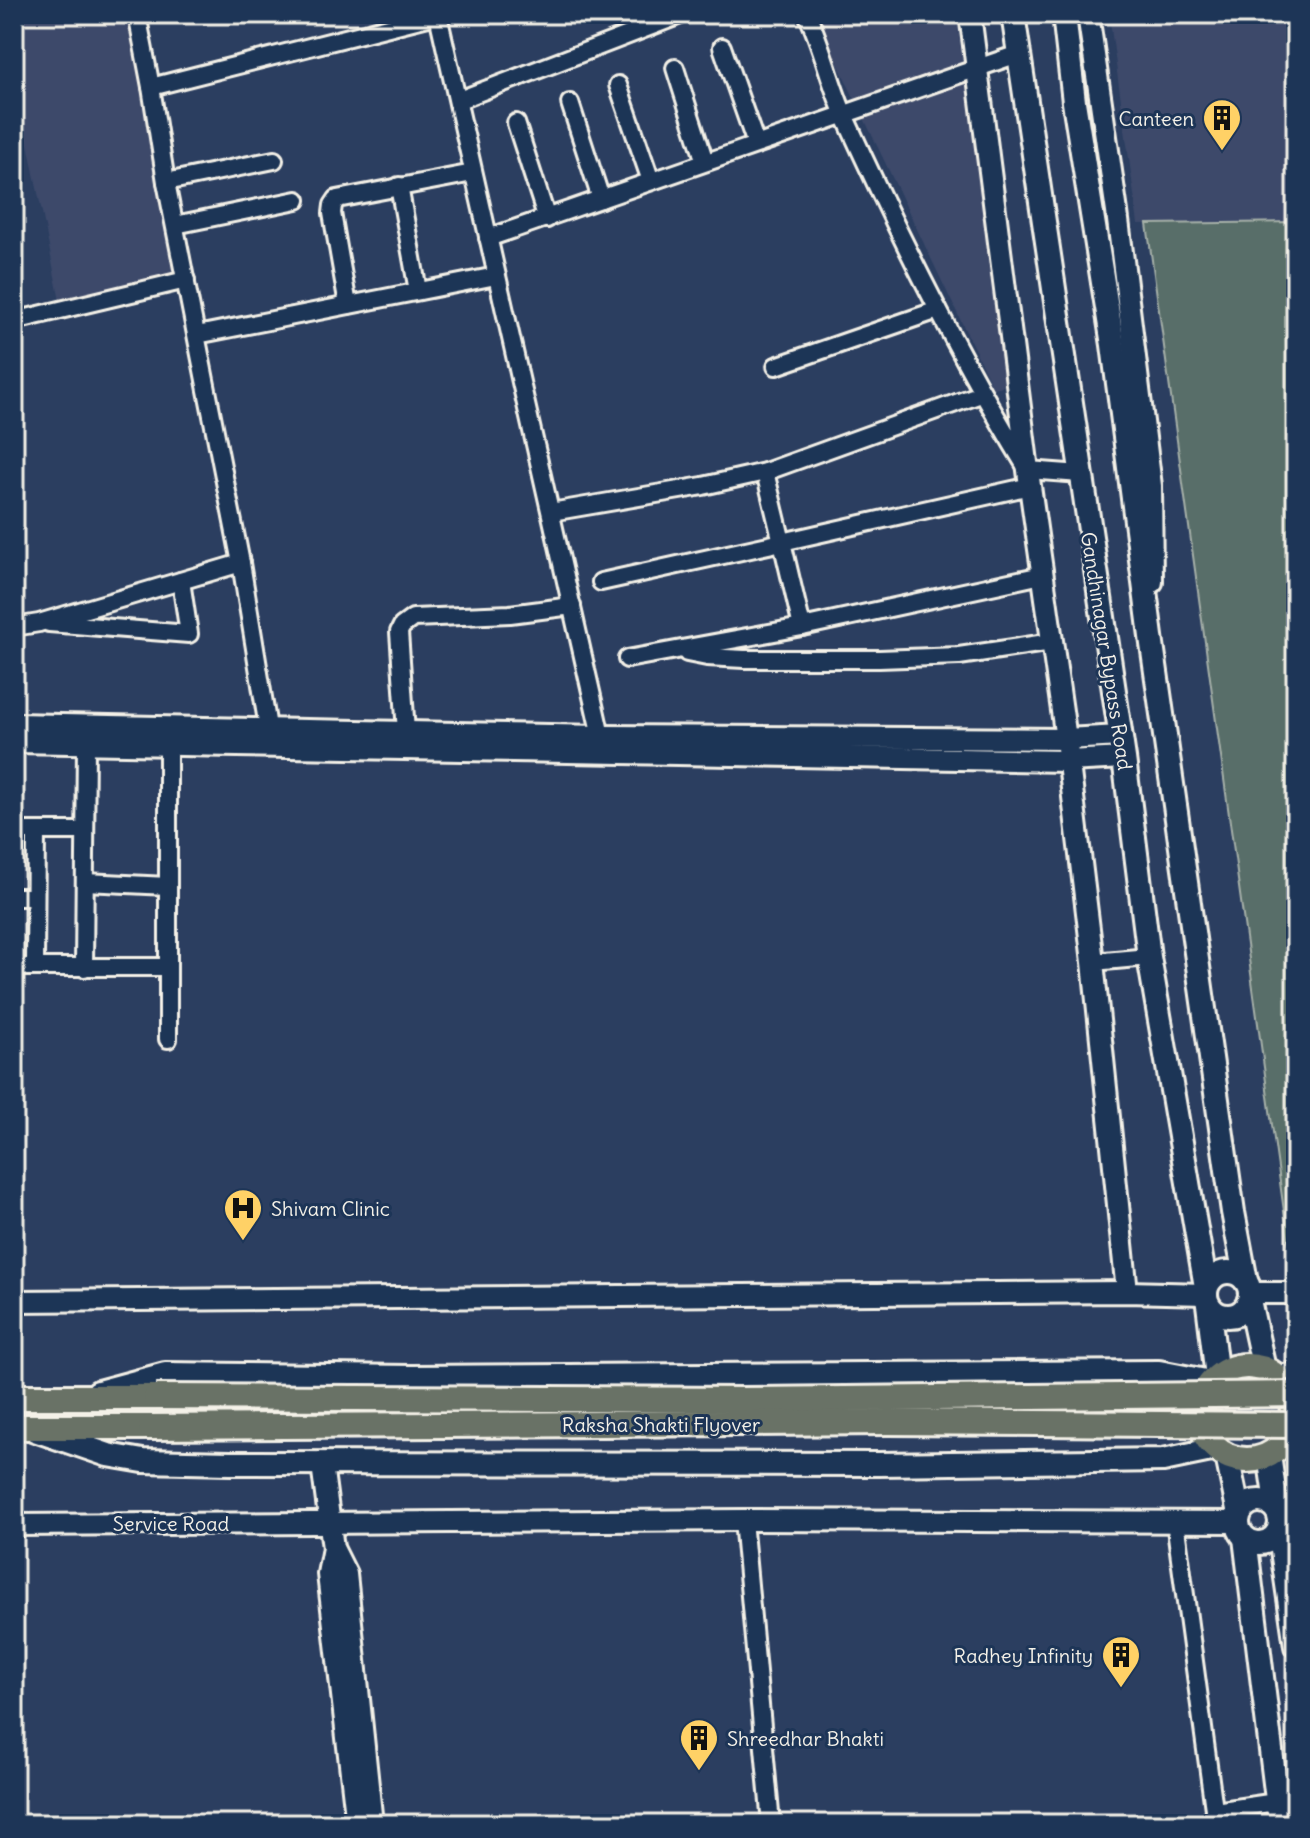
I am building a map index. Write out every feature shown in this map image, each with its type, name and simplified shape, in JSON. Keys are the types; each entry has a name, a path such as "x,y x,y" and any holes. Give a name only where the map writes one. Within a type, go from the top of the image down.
{"main road":[{"name":"Gandhinagar Bypass Road","path":"1013,14 1122,747 1149,957 1207,1295 1214,1380"},
{"path":"1064,14 1074,102 1118,376 1152,644 1233,1212 1248,1291 1292,1400 1294,1413 1286,1442 1283,1521 1296,1646"},
{"path":"1227,1271 1234,1272 1248,1291 1241,1312 1226,1316 1219,1314 1207,1295 1213,1276 1227,1271"},
{"path":"1278,1813 1241,1525 1222,1453 1204,1433 1200,1416 1201,1400 1214,1380 1241,1366 1284,1379"},
{"path":"82,1397 165,1374 411,1377 1159,1372 1214,1380"},
{"name":"Raksha Shakti Flyover","path":"14,1397 759,1400 1284,1379"},
{"name":"Raksha Shakti Flyover","path":"20,1427 889,1422 1286,1442"},
{"path":"20,1427 108,1455 143,1461 322,1464 878,1464 1163,1460 1222,1453 1242,1460 1256,1460 1286,1442"},
{"path":"1241,1525 1249,1503 1256,1501 1270,1503 1283,1521"},
{"path":"1241,1525 1262,1544 1269,1541 1283,1521"}],"street":[{"path":"137,14 166,182 241,563 270,738"},
{"path":"151,87 439,14 603,745"},
{"path":"459,100 683,14"},
{"path":"807,14 844,114 938,310 1029,478"},
{"path":"970,14 1029,478 1066,739 1127,1292"},
{"path":"1088,14 1117,212 1151,486 1152,644"},
{"path":"722,47 756,144"},
{"path":"488,238 1018,54"},
{"path":"675,68 705,162"},
{"path":"618,85 651,181"},
{"path":"570,103 601,199"},
{"path":"516,123 547,219"},
{"path":"166,182 274,160"},
{"path":"348,305 333,205 337,199 473,173"},
{"path":"399,186 418,291"},
{"path":"175,225 297,200"},
{"path":"197,335 496,276"},
{"path":"14,321 186,280"},
{"path":"776,366 938,310"},
{"path":"551,512 765,472 981,394"},
{"path":"765,472 802,627"},
{"path":"601,582 782,542 1029,478 1081,474"},
{"path":"14,627 39,623 241,563"},
{"path":"627,659 802,627 1042,575"},
{"path":"39,623 189,634 181,581"},
{"path":"406,732 399,632 408,621 413,618 510,614 572,606"},
{"path":"680,651 707,657 744,659 879,659 959,656 1052,642"},
{"path":"14,724 168,736 603,745 1068,761 1122,747"},
{"path":"270,738 406,732 603,745 1066,739 1122,747"},
{"path":"14,742 86,744 168,736"},
{"path":"168,736 168,1039"},
{"path":"84,968 86,744"},
{"path":"14,831 85,831"},
{"path":"35,967 36,831"},
{"path":"85,882 168,886"},
{"path":"14,897 35,897"},
{"path":"1093,962 1149,957"},
{"path":"14,967 168,967"},
{"path":"1248,1291 1296,1293"},
{"path":"14,1301 1127,1292 1207,1295"},
{"path":"322,1464 333,1548 346,1574 372,1824"},
{"path":"743,1520 771,1824"},
{"name":"Service Road","path":"14,1525 743,1520 1175,1521 1241,1525"},
{"path":"1175,1521 1216,1817 1278,1813"},
{"path":"333,1548 328,1574 357,1824"}],"shaded area":[{"path":"14,14 127,14 178,274 60,301 14,75"},
{"path":"814,14 956,14 1009,385 993,388"},
{"path":"1109,14 1296,14 1296,222 1138,224"}],"green space":[{"path":"1296,222 1296,1269 1292,1269 1147,224"}],"place":[{"name":"Canteen","path":"1222,152"},
{"name":"Shivam Clinic","path":"243,1242"},
{"name":"Radhey Infinity","path":"1121,1689"},
{"name":"Shreedhar Bhakti","path":"699,1772"}]}
